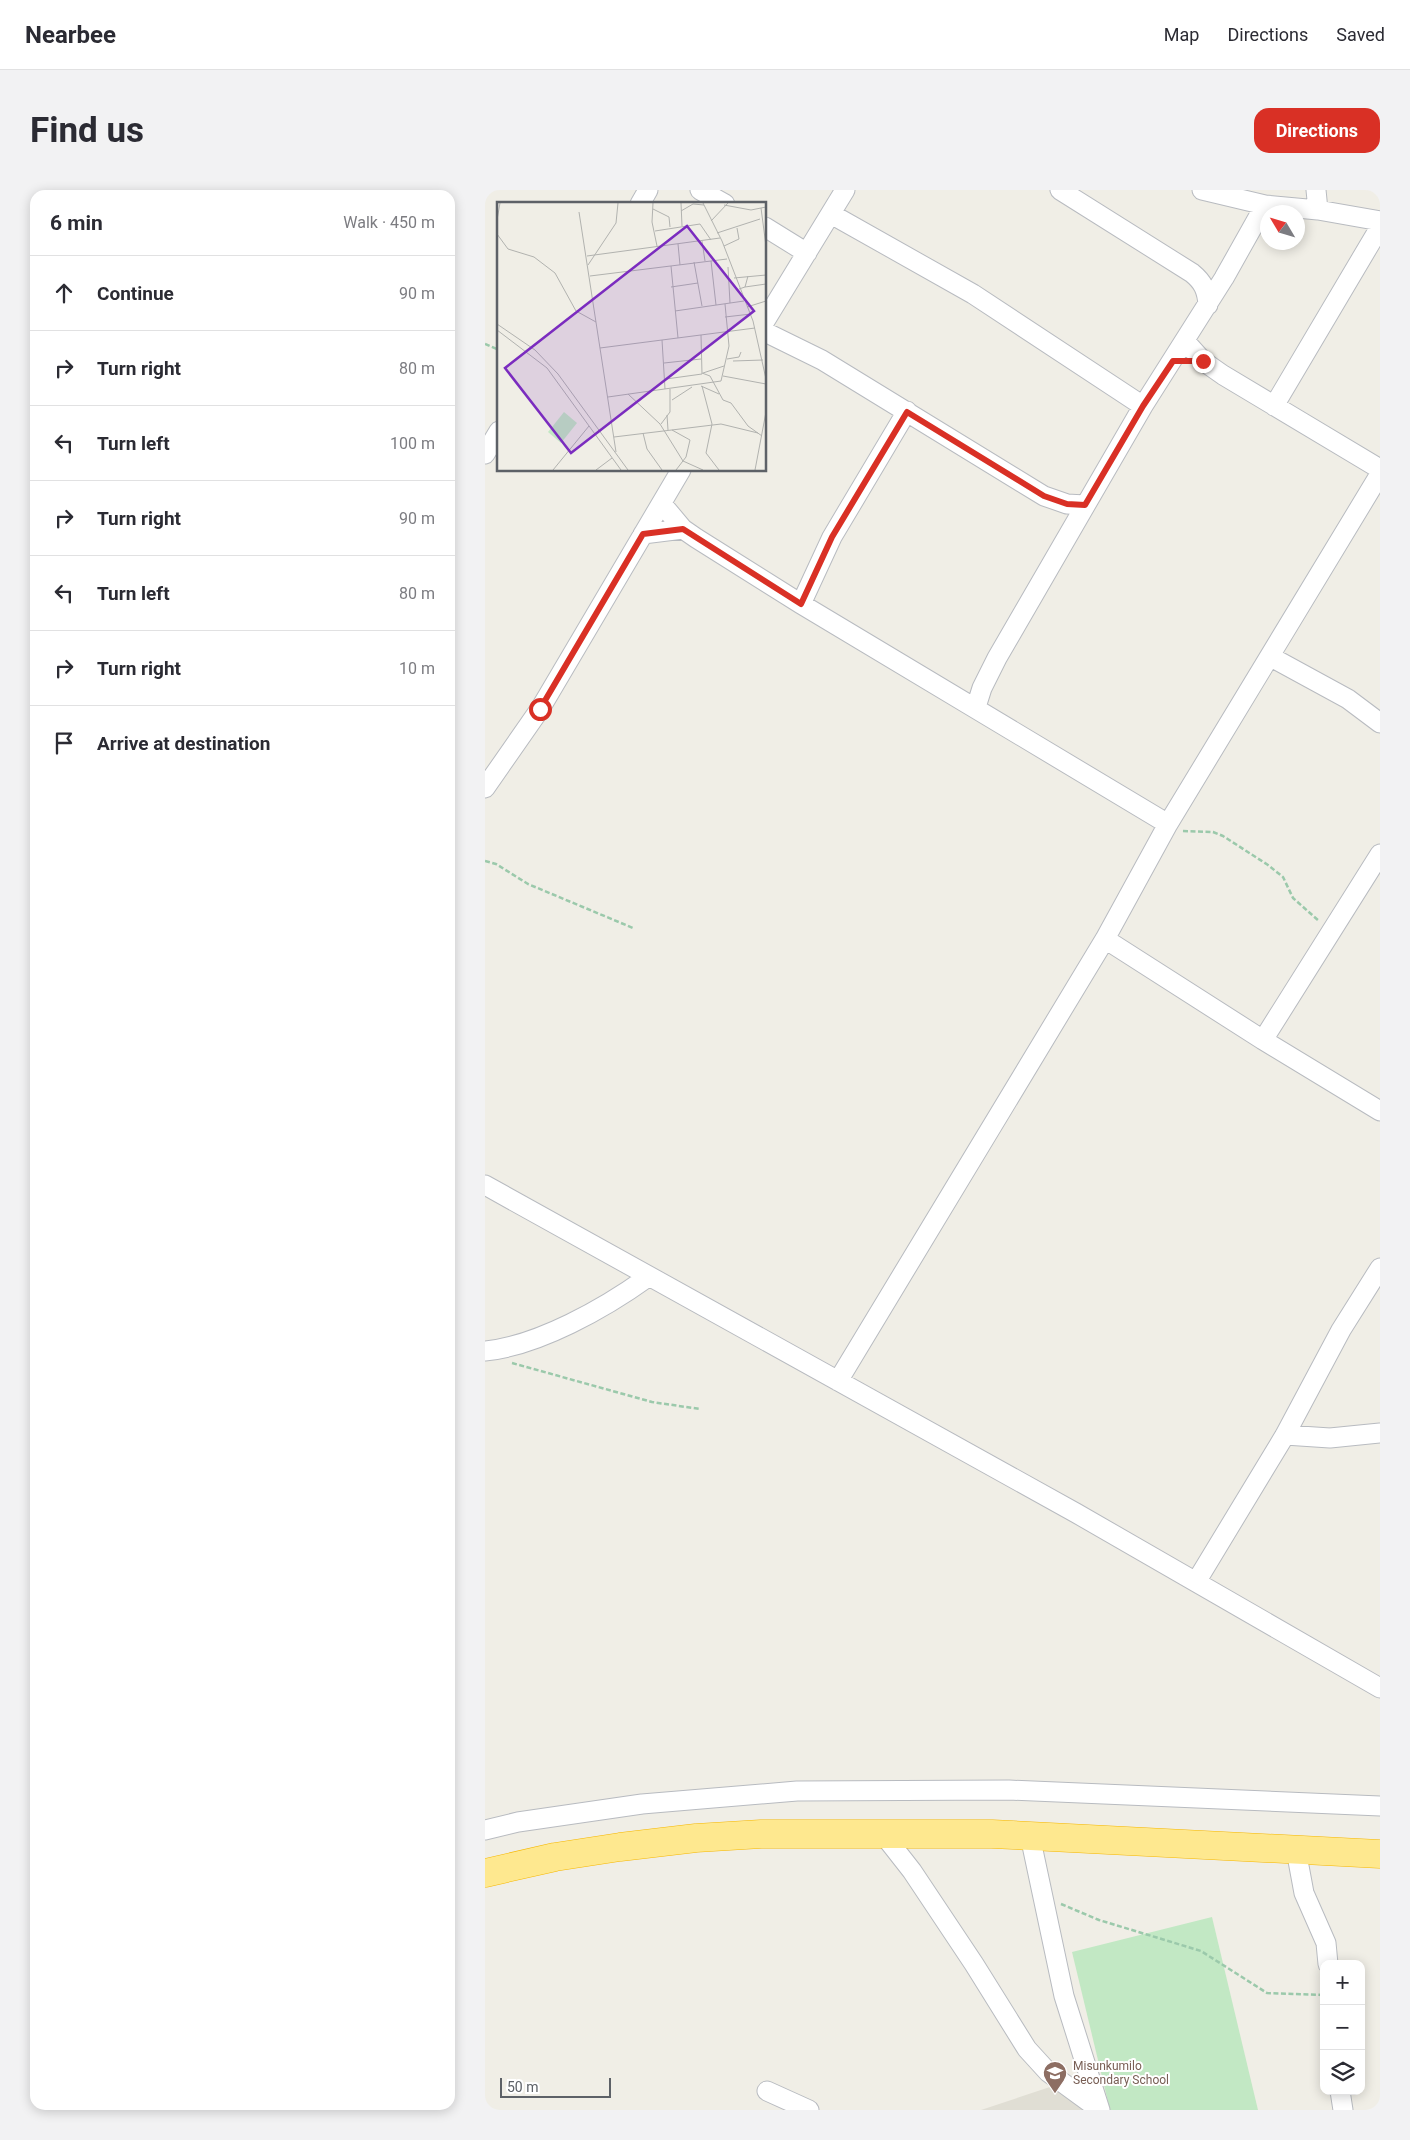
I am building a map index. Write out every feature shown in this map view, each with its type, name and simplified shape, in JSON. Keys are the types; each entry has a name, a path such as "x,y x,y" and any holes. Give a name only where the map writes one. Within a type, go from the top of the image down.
{"highway":[{"path":"485,1873 555,1857 696,1838 761,1834 992,1834 1380,1854"}],"street":[{"path":"641,202 649,190"},
{"path":"700,190 721,202"},
{"path":"766,319 845,190"},
{"path":"1060,190 1175,261 1201,281 1207,290 1208,305"},
{"path":"1202,190 1265,205"},
{"path":"1316,190 1318,210"},
{"path":"1305,209 1380,221"},
{"path":"831,214 973,294 1143,406"},
{"path":"976,707 981,688 997,658 1085,505 1143,406 1208,305 1260,214"},
{"path":"1274,406 1380,226"},
{"path":"766,228 807,253"},
{"path":"1201,281 1224,278"},
{"path":"766,332 822,360 1044,496 1067,504 1085,505"},
{"path":"1185,341 1203,361 1380,469"},
{"path":"1173,361 1203,361"},
{"path":"801,604 832,537 907,412"},
{"path":"485,454 497,434"},
{"path":"485,788 540,709 680,471"},
{"path":"838,1382 1105,938 1166,828 1380,474"},
{"path":"662,504 683,529 801,604 976,707 1166,828"},
{"path":"643,534 683,529"},
{"path":"1271,657 1348,698 1380,723"},
{"path":"1263,1040 1380,854"},
{"path":"1105,938 1263,1040 1380,1111"},
{"path":"485,1185 1076,1513 1380,1688"},
{"path":"1196,1582 1285,1435 1341,1330 1380,1268"},
{"path":"487,1351 522,1343 585,1317 623,1295 648,1277"},
{"path":"1285,1435 1330,1438 1380,1433"},
{"path":"485,1830 518,1822 642,1804 797,1791 1009,1790 1380,1806"},
{"path":"883,1834 912,1871 975,1964 1027,2049 1048,2072 1100,2110"},
{"path":"1030,1836 1064,1996 1100,2110"},
{"path":"1296,1850 1304,1893 1325,1943 1327,1960"},
{"path":"767,2091 809,2110"},
{"path":"1341,2095 1343,2110"}],"path":[{"path":"485,344 497,349"},
{"path":"1166,828 1213,832 1223,836 1283,876 1293,898 1331,932"},
{"path":"485,861 496,864 528,884 633,928"},
{"path":"487,1351 514,1364 586,1385 652,1402 700,1409"},
{"path":"1041,1892 1079,1913 1201,1952 1267,1993 1320,1995"}],"shaded area":[{"name":"Misunkumilo Secondary School","path":"1077,2078 1086,2110 981,2110"}],"green space":[{"path":"1212,1917 1258,2110 1110,2110 1072,1952"}],"place":[{"name":"Misunkumilo Secondary School","path":"1055,2094"}],"route":[{"path":"540,709 643,534 662,530 683,529 801,604 832,537 907,412 1044,496 1067,504 1085,505 1143,406 1173,361 1203,361"}]}
